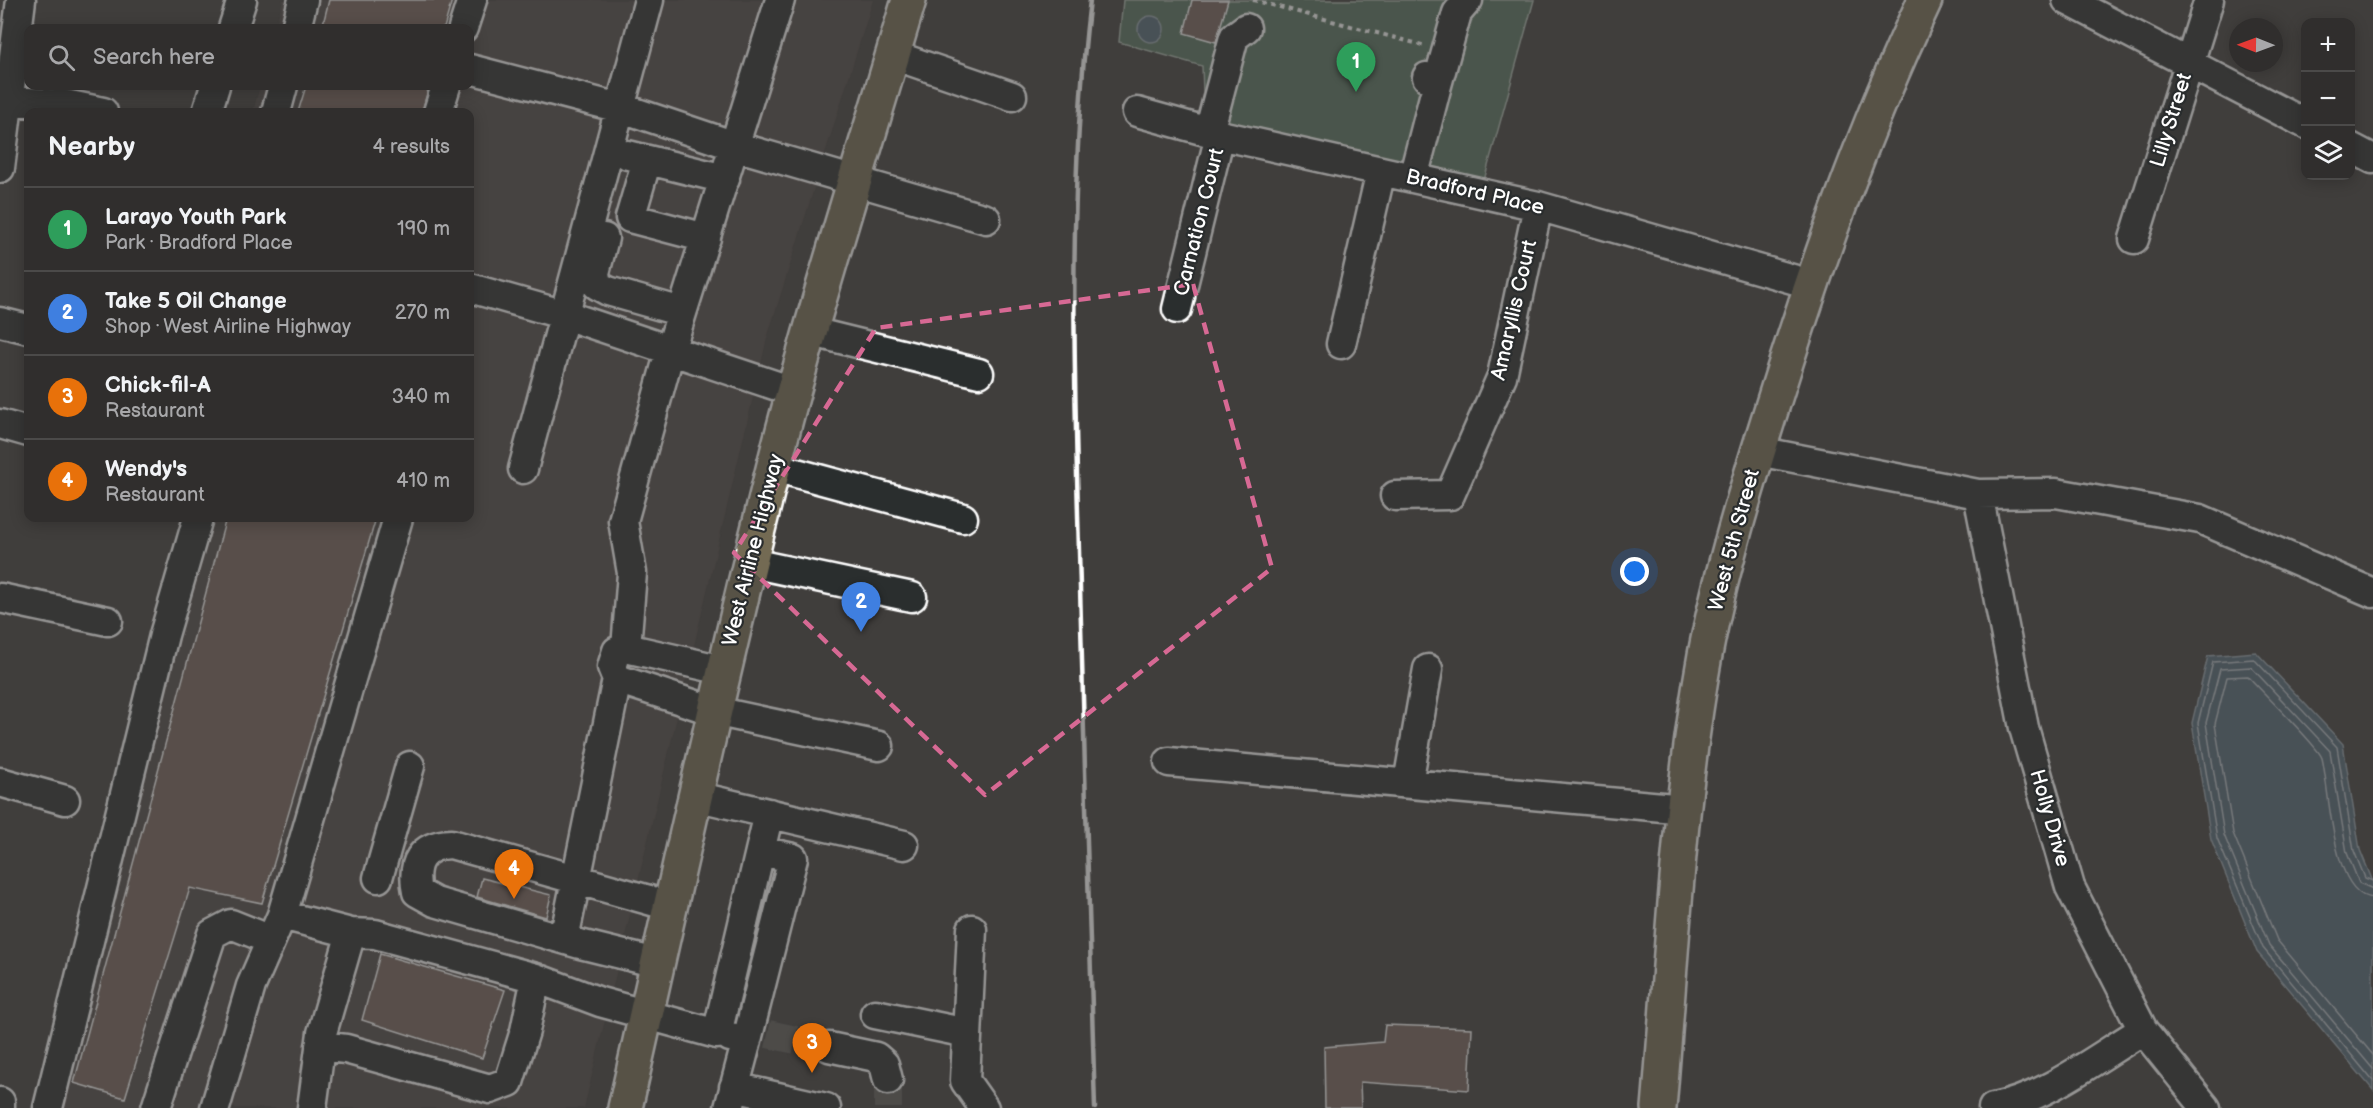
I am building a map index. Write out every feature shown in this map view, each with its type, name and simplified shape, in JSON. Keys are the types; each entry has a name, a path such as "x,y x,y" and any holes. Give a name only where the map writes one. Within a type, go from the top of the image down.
{"main road":[{"name":"West Airline Highway","path":"625,1108 723,670 774,467 853,180 909,0"},
{"name":"West 5th Street","path":"1659,1108 1695,713 1727,558 1810,284 1843,190 1925,0"}],"street":[{"path":"0,168 21,0"},
{"path":"234,24 242,0"},
{"path":"297,24 303,0"},
{"path":"464,24 472,0"},
{"path":"649,0 620,108 628,155 630,218 706,238"},
{"path":"626,648 632,573 623,521 670,351 780,0"},
{"path":"1413,178 1420,128 1432,81 1446,52 1457,13 1468,0"},
{"path":"2067,0 2301,121"},
{"name":"Lilly Street","path":"2134,240 2209,0"},
{"name":"Carnation Court","path":"1177,309 1214,133 1229,76 1234,37 1246,28"},
{"path":"893,55 1012,96"},
{"path":"474,70 620,108 735,146 986,219"},
{"path":"208,108 214,90"},
{"path":"277,108 282,90"},
{"path":"439,108 445,90"},
{"path":"10,101 65,104 84,108"},
{"name":"Bradford Place","path":"1137,112 1214,133 1538,206 1810,284"},
{"path":"2355,150 2373,159"},
{"path":"628,155 725,179"},
{"path":"628,155 600,250 596,273 597,285 608,291 682,312"},
{"path":"523,469 565,315 628,155"},
{"path":"1341,344 1381,171"},
{"name":"Amaryllis Court","path":"1395,496 1450,495 1502,376 1538,206"},
{"path":"474,289 565,315 795,392"},
{"path":"0,322 24,328"},
{"path":"812,332 979,373"},
{"path":"0,424 24,431"},
{"path":"1758,451 1978,494 2056,493 2200,519 2373,593"},
{"path":"774,467 963,518"},
{"name":"Holly Drive","path":"1978,494 2024,728 2070,887 2143,1030 2206,1108"},
{"path":"48,1108 141,724 197,522"},
{"path":"215,1108 251,986 277,927 398,522"},
{"path":"751,563 912,597"},
{"path":"0,598 108,621"},
{"path":"536,978 572,942 578,880 617,679 612,667 617,651 626,648 723,670"},
{"path":"1408,783 1428,669"},
{"path":"617,679 714,711 879,746"},
{"path":"1169,762 1685,809"},
{"path":"378,878 410,766"},
{"path":"0,782 65,800"},
{"path":"694,796 904,845"},
{"path":"717,1034 769,813"},
{"path":"657,963 572,942 435,902 417,891 414,876 422,853 434,844 452,844 670,906"},
{"path":"760,851 793,858 758,1037 732,1098 826,1108"},
{"path":"156,1108 212,933 231,924 375,934 536,978 646,1016 717,1034 758,1037"},
{"path":"320,1046 346,1048 490,1089 509,1082 525,1031 540,953 531,929"},
{"path":"972,929 965,1081 984,1108"},
{"path":"312,1108 320,1046 351,933"},
{"path":"875,1014 967,1033"},
{"path":"1993,1108 2008,1105 2068,1077 2143,1030"},
{"path":"829,1047 876,1057 885,1064 888,1080"},
{"path":"0,1102 0,1108"}],"path":[{"path":"1253,0 1446,52"}],"highlighted area":[{"path":"1193,284 1272,568 985,795 734,553 876,328"}],"shaded area":[{"path":"283,0 873,0 767,338 584,1108 34,1108 188,522 474,522 474,108 254,108 259,90 474,90 474,24 276,24"}],"green space":[{"path":"1123,0 1534,0 1483,184 1204,117 1202,66 1119,42"}],"water":[{"path":"1151,16 1160,20 1164,29 1160,38 1151,42 1142,38 1138,29 1142,20"},
{"path":"2256,652 2343,744 2360,850 2373,882 2373,1090 2257,952 2211,839 2192,723 2208,656"}],"building":[{"path":"329,0 452,0 445,24 323,24"},
{"path":"1192,0 1228,0 1216,42 1184,33"},
{"path":"305,90 428,90 423,108 299,108"},
{"path":"225,522 375,522 262,903 190,888 125,1098 74,1083"},
{"path":"482,878 551,895 546,917 477,897"},
{"path":"380,954 505,990 482,1058 362,1020"},
{"path":"1385,1025 1472,1028 1469,1090 1360,1082 1361,1108 1325,1108 1324,1047 1383,1042"}],"tunnel":[{"path":"768,1034 829,1047"},
{"path":"888,1080 888,1108"}],"railway":[{"path":"1090,0 1078,137 1074,344 1095,1108"}],"place":[{"name":"Larayo Youth Park","path":"1356,92"},
{"name":"Take 5 Oil Change","path":"861,632"},
{"name":"Wendy's","path":"514,899"},
{"name":"Chick-fil-A","path":"812,1073"}]}
